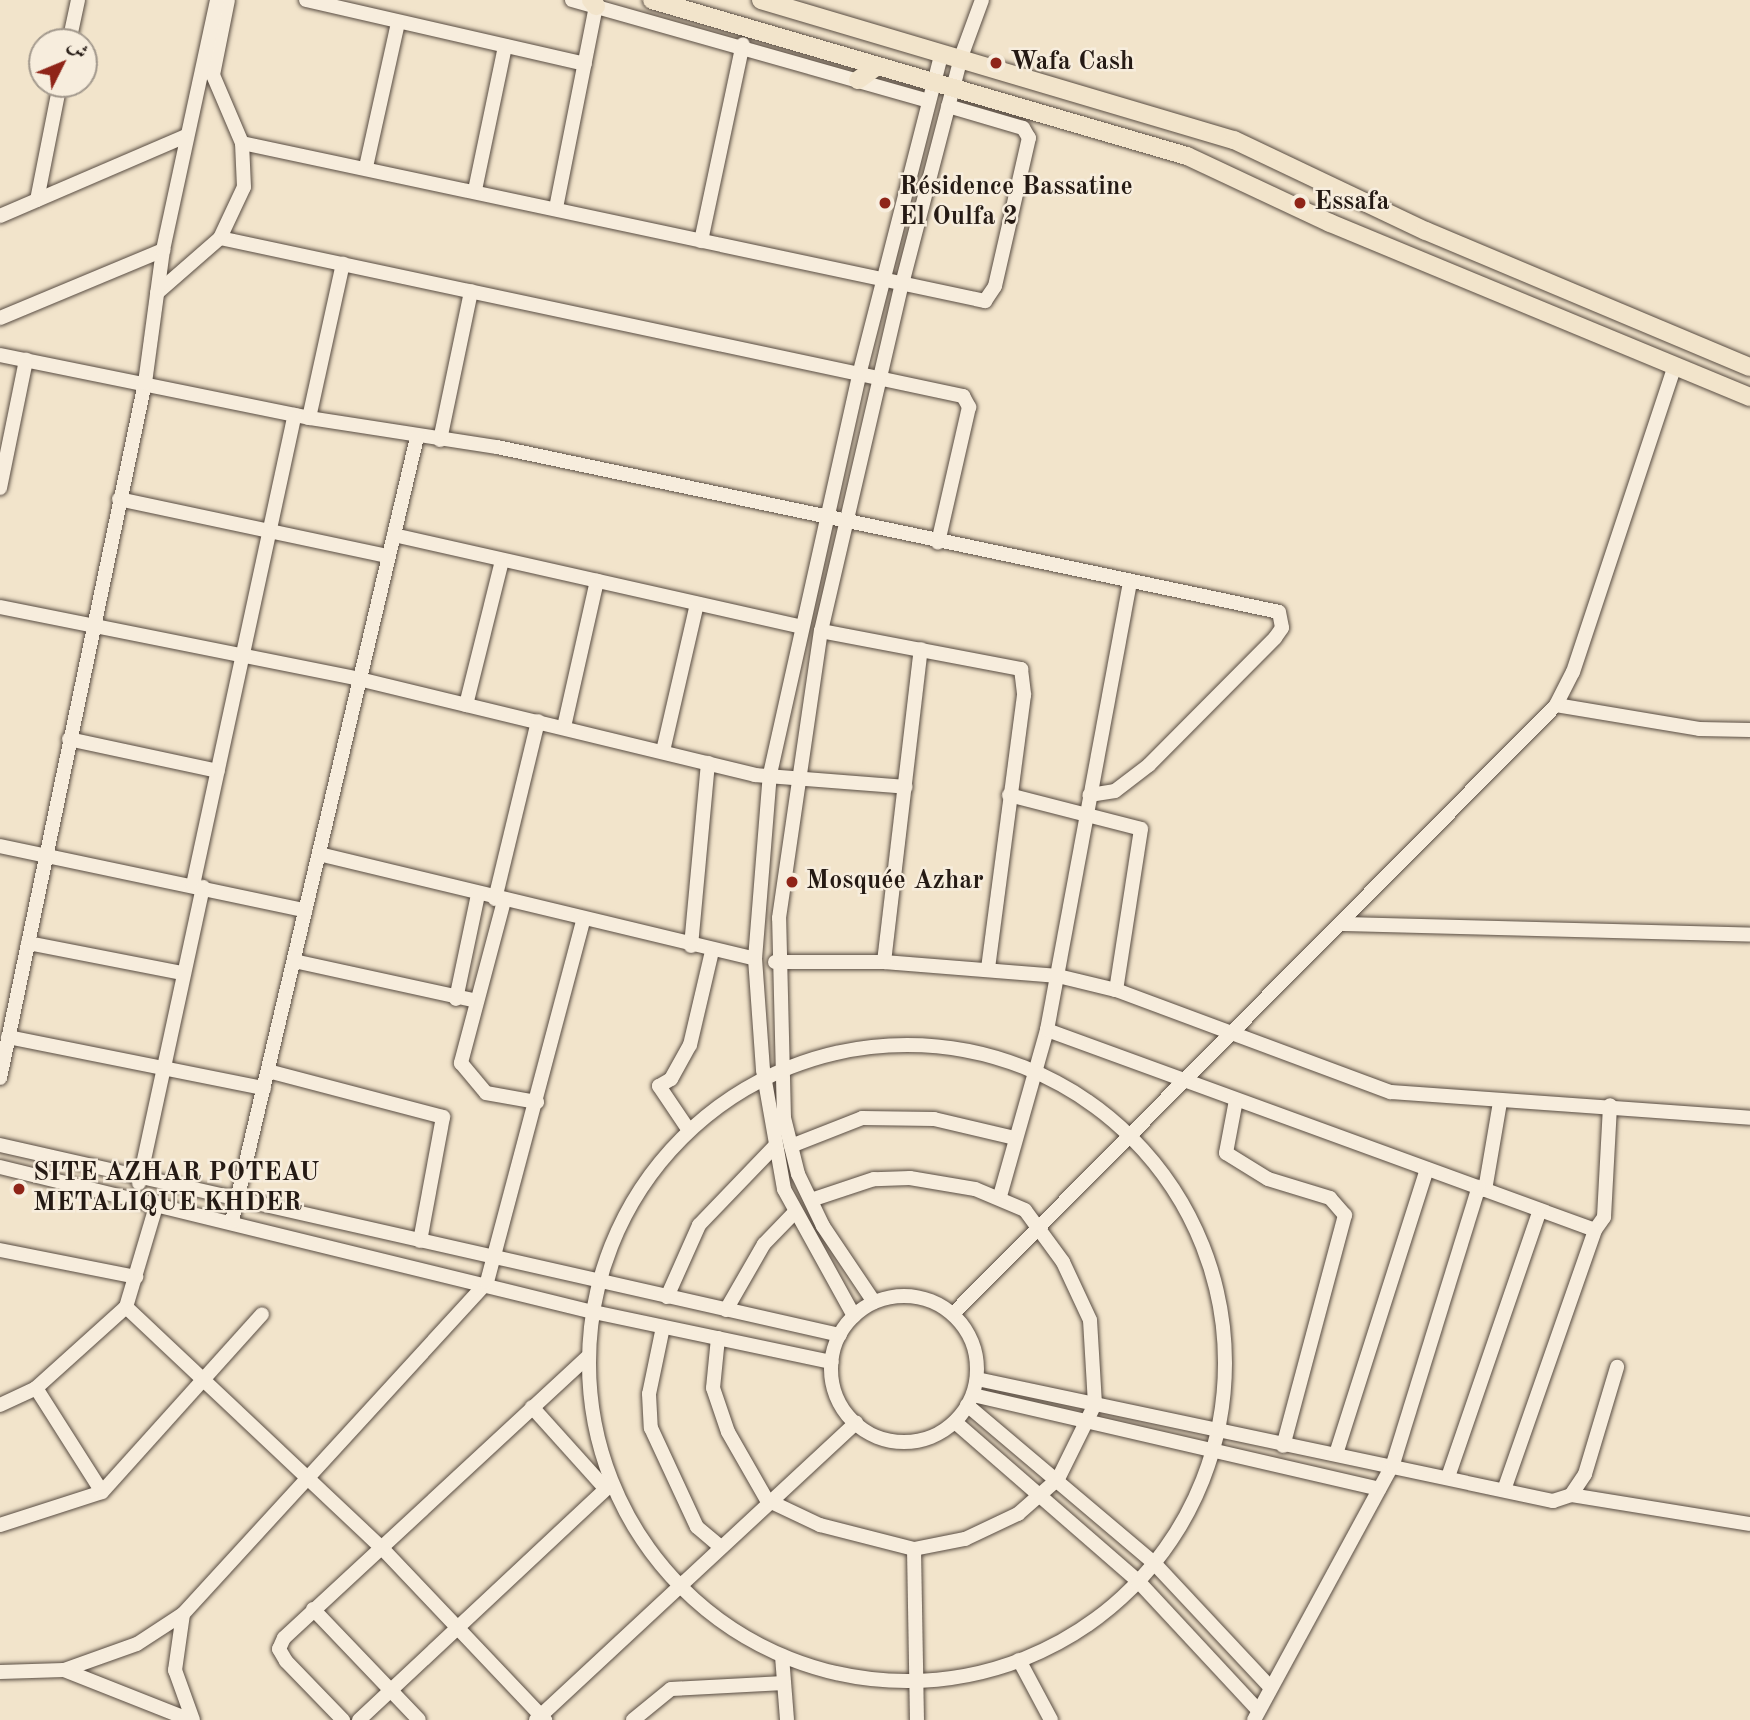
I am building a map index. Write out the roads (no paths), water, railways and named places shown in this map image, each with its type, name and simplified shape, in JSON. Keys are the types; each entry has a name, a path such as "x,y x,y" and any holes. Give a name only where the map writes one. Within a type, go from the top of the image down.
{"main road":[{"path":"652,0 934,83 950,98 1205,163 1330,223 1750,397"},
{"path":"761,0 961,57 1254,148 1426,231 1750,368"},
{"path":"858,80 877,66"}],"street":[{"path":"72,28 78,0"},
{"path":"0,1078 145,383 163,250 217,0"},
{"path":"157,293 220,238 244,187 242,143 213,75 228,0"},
{"path":"306,0 585,64"},
{"path":"572,0 594,3 743,44 928,101"},
{"path":"874,1302 811,1200 791,1146 779,1064 775,962 795,773 821,631 902,284 961,57 982,0"},
{"path":"556,208 585,64 594,3"},
{"path":"366,167 398,23"},
{"path":"701,241 743,44"},
{"path":"475,190 505,46"},
{"path":"854,1316 794,1212 774,1147 763,1070 755,959 770,774 859,375 942,52"},
{"path":"37,200 57,98"},
{"path":"242,143 475,190 976,302 985,301 995,286 1028,134 950,98"},
{"path":"0,216 186,136"},
{"path":"220,238 879,379 969,402 938,542"},
{"path":"0,318 163,250"},
{"path":"136,1198 182,972 218,771 269,530 343,264"},
{"path":"440,440 471,291"},
{"path":"0,355 302,417 440,440 828,518 1130,584 1268,607 1279,612 1282,628 1149,765 1115,791 1090,795"},
{"path":"0,488 26,360"},
{"path":"953,1314 1229,1032 1342,924 1556,705 1573,672 1675,365"},
{"path":"233,1221 417,437"},
{"path":"119,499 388,556"},
{"path":"394,535 802,627"},
{"path":"466,705 502,561"},
{"path":"564,727 597,581"},
{"path":"1000,1196 1032,1074 1047,1030 1130,584"},
{"path":"663,751 697,604"},
{"path":"0,607 241,658 359,679 708,763 770,774 795,773 906,787"},
{"path":"821,631 1021,669 1024,695 988,968"},
{"path":"884,962 921,649"},
{"path":"1556,705 1699,729 1750,730"},
{"path":"537,1102 486,1093 462,1071 538,721"},
{"path":"69,739 218,771"},
{"path":"691,946 708,763"},
{"path":"1009,795 1134,825 1143,836 1115,990"},
{"path":"0,846 305,909"},
{"path":"319,854 478,895 755,959"},
{"path":"456,999 478,895"},
{"path":"0,1672 64,1670 137,1644 183,1614 487,1282 498,1259 583,920"},
{"path":"1342,924 1750,935"},
{"path":"28,943 182,972"},
{"path":"688,1129 659,1086 671,1079 690,1045 712,951"},
{"path":"294,961 456,999 477,1001"},
{"path":"775,962 884,962 988,968 1058,976 1115,990 1391,1092 1500,1102 1610,1105 1750,1118"},
{"path":"1047,1030 1595,1230"},
{"path":"8,1037 264,1088"},
{"path":"532,1407 608,1486 677,1588 782,1656 915,1681 1019,1660 1077,1629 1138,1581 1200,1504 1222,1456 1229,1436 1234,1366 1204,1250 1151,1164 1100,1112 1011,1064 926,1049 779,1064 763,1070 688,1129 638,1188 596,1282 589,1311 587,1357 608,1486"},
{"path":"268,1071 443,1118 421,1241"},
{"path":"1236,1100 1226,1153 1268,1179 1330,1198 1345,1215 1283,1446"},
{"path":"955,1422 1138,1581 1256,1715 1269,1686 1393,1464 1482,1189 1500,1102"},
{"path":"1504,1490 1595,1230 1604,1217 1610,1105"},
{"path":"791,1146 862,1118 934,1119 1015,1138"},
{"path":"0,1145 237,1196 596,1282 839,1335"},
{"path":"667,1297 699,1225 774,1147"},
{"path":"0,1167 487,1282 589,1311 832,1362"},
{"path":"1336,1454 1427,1169"},
{"path":"718,1338 713,1388 729,1432 767,1500 873,1542 914,1549 965,1539 1044,1497 1058,1479 1088,1424 1095,1404 1090,1320 1039,1227 1000,1196 886,1179 811,1200"},
{"path":"0,1405 36,1388 125,1307 157,1203"},
{"path":"1448,1477 1540,1210"},
{"path":"726,1310 764,1244 794,1212"},
{"path":"0,1250 136,1277"},
{"path":"909,1296 953,1314 973,1344 977,1379 970,1400 955,1422 912,1441 877,1436 856,1423 836,1394 832,1362 839,1335 854,1316 874,1302 909,1296"},
{"path":"125,1307 380,1546 459,1625 541,1718 767,1500 856,1423"},
{"path":"0,1525 102,1492 262,1314"},
{"path":"663,1327 649,1394 651,1428 697,1527 720,1546"},
{"path":"343,1720 279,1649 313,1609 587,1357"},
{"path":"1572,1495 1585,1474 1617,1367"},
{"path":"977,1379 1229,1436 1393,1464 1553,1501 1572,1495 1750,1524"},
{"path":"36,1388 102,1492"},
{"path":"970,1400 1379,1489"},
{"path":"970,1400 1154,1563 1269,1686"},
{"path":"359,1720 608,1486"},
{"path":"914,1549 917,1720"},
{"path":"313,1609 419,1720"},
{"path":"183,1614 176,1670 191,1720"},
{"path":"782,1656 787,1720"},
{"path":"1019,1660 1051,1720"},
{"path":"64,1670 191,1720"},
{"path":"633,1720 671,1689 784,1683"}],"place":[{"name":"Wafa Cash","path":"996,63"},
{"name":"Résidence Bassatine El Oulfa 2","path":"885,203"},
{"name":"Essafa","path":"1300,203"},
{"name":"Mosquée Azhar","path":"792,882"},
{"name":"SITE AZHAR POTEAU METALIQUE KHDER","path":"19,1189"}]}
